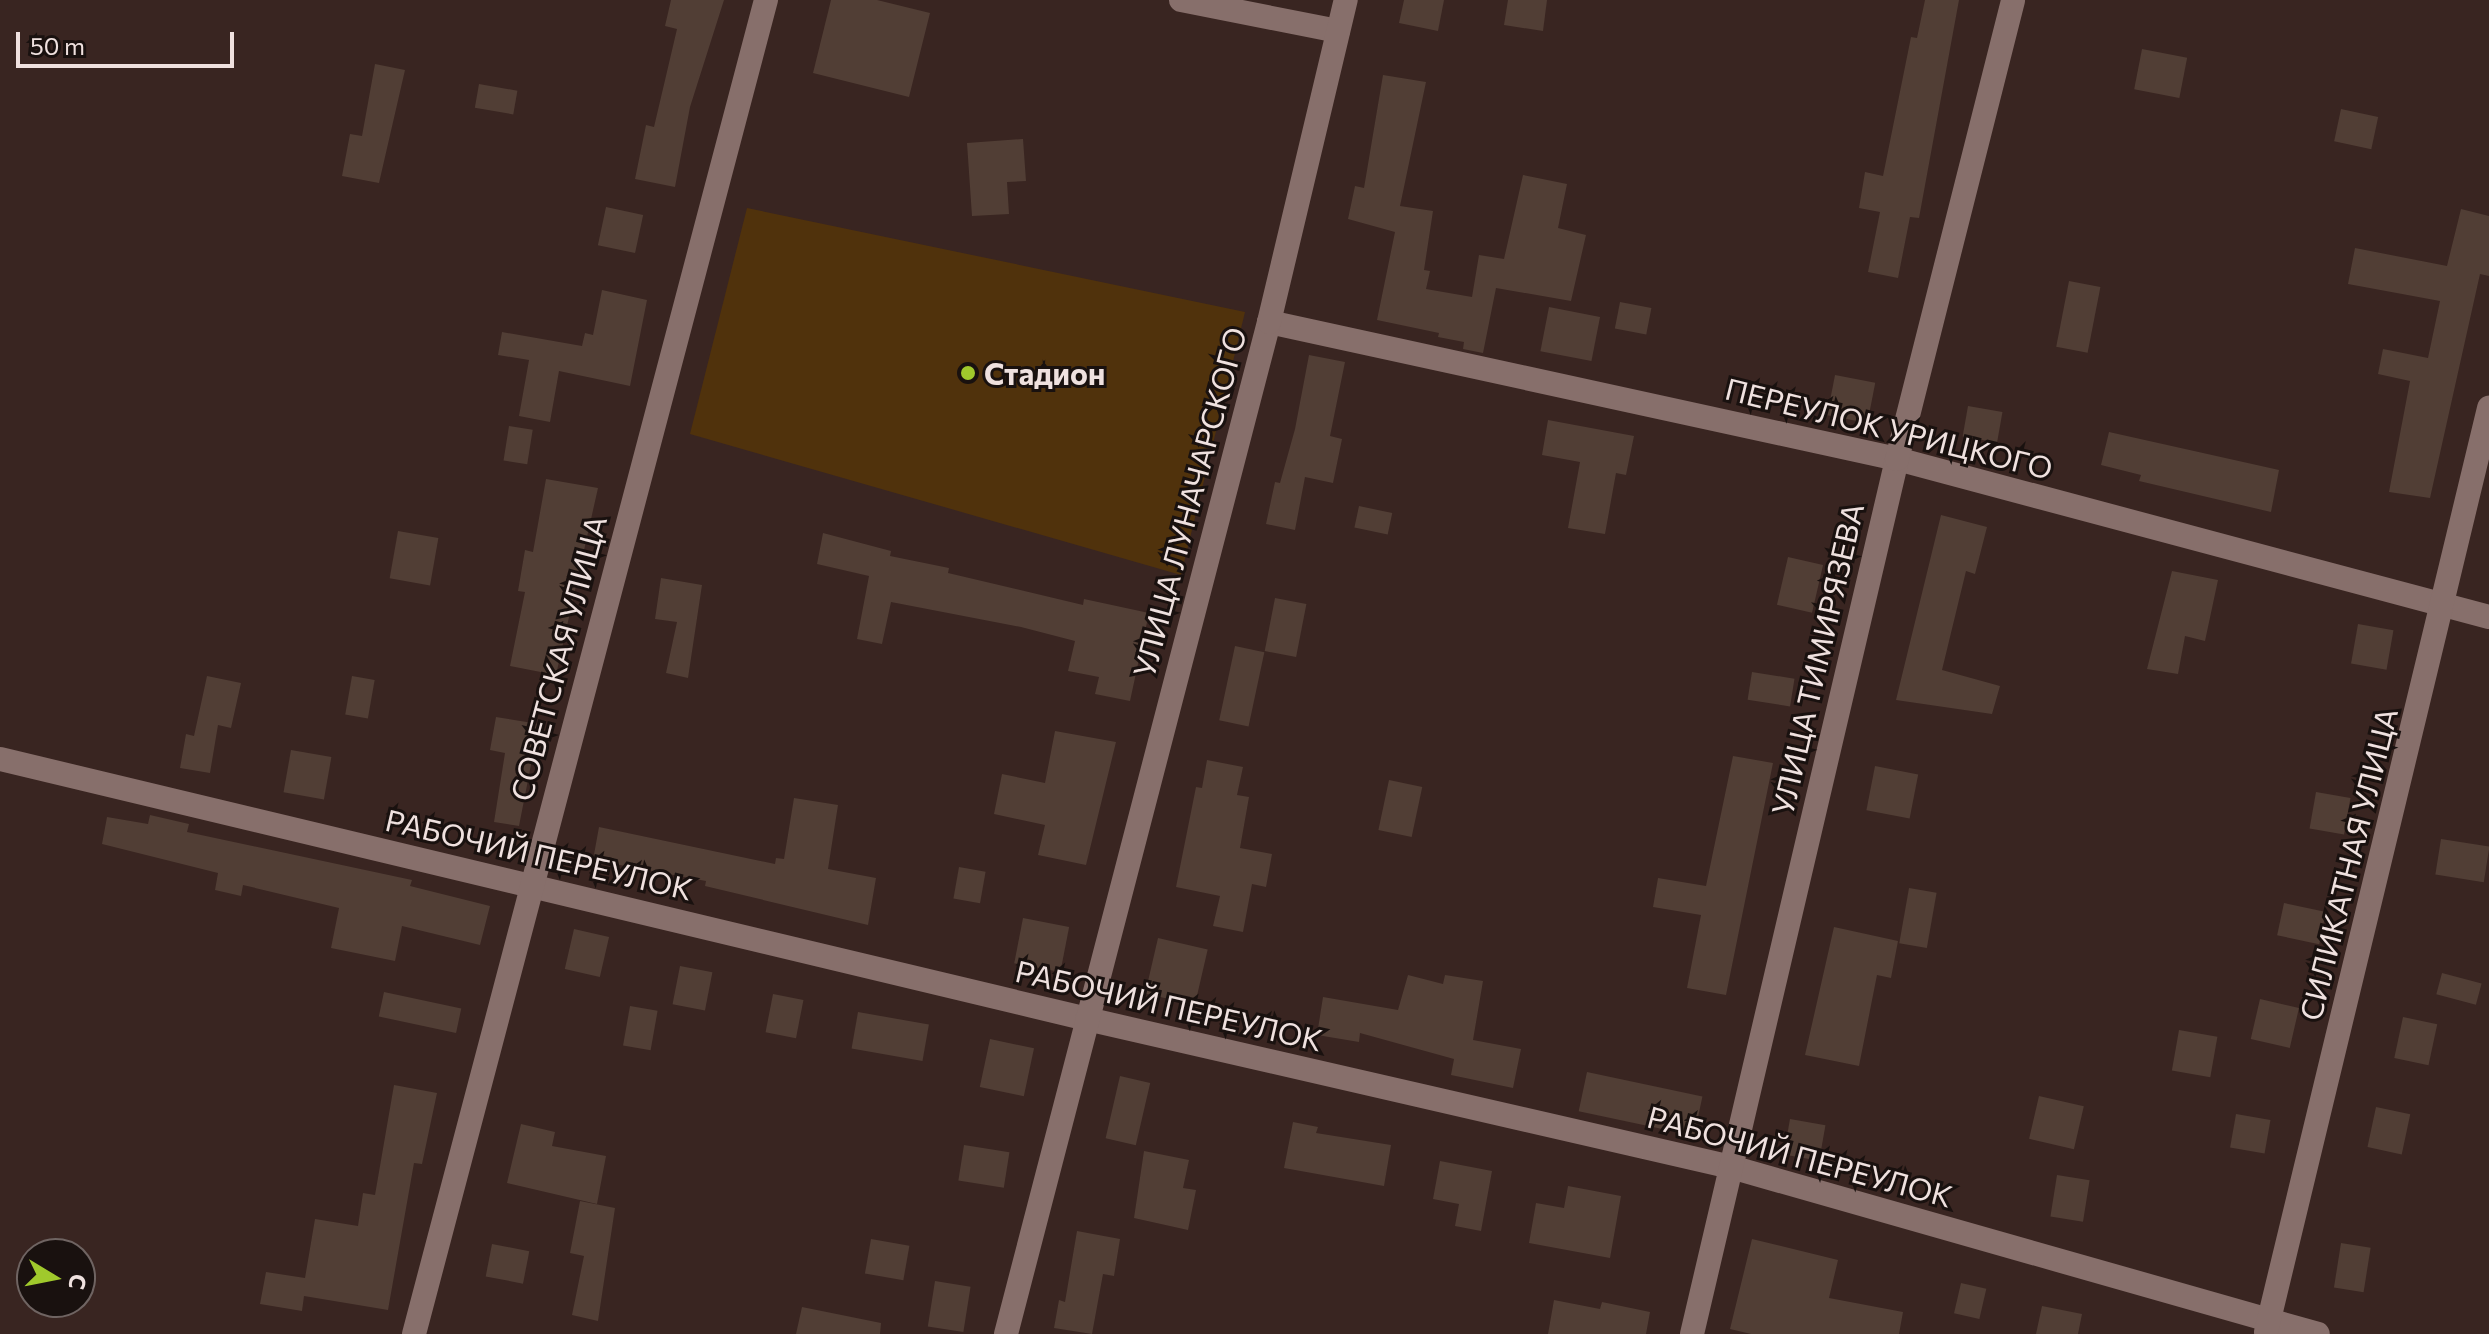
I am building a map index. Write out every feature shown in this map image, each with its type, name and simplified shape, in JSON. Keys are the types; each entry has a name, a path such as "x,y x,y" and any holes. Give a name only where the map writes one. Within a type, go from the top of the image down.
{"street":[{"name":"СОВЕТСКАЯ УЛИЦА","path":"414,1334 766,0"},
{"path":"1181,0 1338,31"},
{"name":"УЛИЦА ЛУНАЧАРСКОГО","path":"1006,1334 1269,322 1346,0"},
{"name":"УЛИЦА ТИМИРЯЗЕВА","path":"1692,1334 1897,459 2013,0"},
{"name":"ПЕРЕУЛОК УРИЦКОГО","path":"1269,322 1897,459 2489,617"},
{"name":"СИЛИКАТНАЯ УЛИЦА","path":"2268,1326 2444,606 2489,408"},
{"name":"РАБОЧИЙ ПЕРЕУЛОК","path":"0,759 1087,1019 1731,1167 2268,1326 2318,1334"}],"shaded area":[{"name":"Стадион","path":"747,208 1245,312 1181,575 690,434"}],"building":[{"path":"671,0 724,0 690,107 675,187 635,179 646,125 654,127 677,29 665,26"},
{"path":"831,0 877,0 930,13 909,97 813,73"},
{"path":"1404,0 1444,0 1438,31 1399,23"},
{"path":"1508,0 1547,0 1543,31 1504,25"},
{"path":"1925,0 1959,0 1919,218 1910,217 1898,278 1868,272 1880,212 1859,208 1865,172 1883,176 1911,37 1917,38"},
{"path":"2142,49 2187,58 2179,98 2134,89"},
{"path":"375,64 405,70 379,183 342,176 350,134 362,136"},
{"path":"1383,75 1426,82 1400,206 1433,211 1424,270 1430,271 1426,289 1472,297 1479,255 1504,259 1523,175 1567,184 1558,228 1586,235 1571,301 1496,288 1483,353 1463,349 1464,342 1438,337 1439,333 1377,320 1395,232 1348,219 1355,186 1364,188"},
{"path":"479,84 517,91 513,114 475,108"},
{"path":"2341,109 2378,117 2371,149 2334,141"},
{"path":"1023,139 1026,181 1007,182 1009,214 972,216 967,143"},
{"path":"606,207 643,215 635,253 598,245"},
{"path":"2461,209 2489,216 2489,276 2480,274 2430,498 2389,492 2410,381 2378,374 2383,349 2428,358 2440,301 2348,284 2355,248 2447,266"},
{"path":"2069,281 2100,287 2088,353 2056,347"},
{"path":"602,290 647,300 630,386 559,371 550,422 519,416 529,360 498,355 502,332 582,346 585,333 593,335"},
{"path":"1620,302 1651,308 1646,335 1615,329"},
{"path":"1549,307 1600,317 1591,361 1540,351"},
{"path":"1309,355 1345,362 1330,436 1342,439 1333,483 1305,477 1295,530 1266,524 1275,482 1280,483 1295,429"},
{"path":"1835,375 1875,383 1867,423 1827,415"},
{"path":"1968,406 2002,412 1997,443 1963,437"},
{"path":"1548,420 1634,436 1626,475 1616,473 1605,534 1568,528 1580,462 1542,455"},
{"path":"509,426 533,430 527,464 504,461"},
{"path":"2109,432 2279,470 2271,512 2139,481 2141,475 2101,465"},
{"path":"546,479 598,488 556,675 510,666 525,592 518,591 525,550 533,552"},
{"path":"1359,506 1392,513 1388,535 1354,528"},
{"path":"1941,515 1987,527 1975,574 1966,571 1942,670 2000,686 1992,714 1896,700"},
{"path":"398,531 438,538 430,585 390,578"},
{"path":"823,533 891,551 890,556 949,568 948,573 1083,605 1084,599 1149,613 1130,701 1095,694 1099,677 1068,671 1075,641 1021,627 891,602 882,644 857,639 869,576 817,564"},
{"path":"1788,557 1823,565 1812,613 1777,605"},
{"path":"2172,571 2218,580 2205,641 2185,636 2178,674 2147,669"},
{"path":"661,578 702,585 688,678 666,673 677,622 655,619"},
{"path":"1275,598 1306,604 1296,657 1265,651"},
{"path":"2358,624 2393,630 2387,670 2351,663"},
{"path":"1235,646 1264,652 1249,727 1219,720"},
{"path":"1752,672 1794,679 1790,706 1748,700"},
{"path":"207,676 241,683 231,728 218,725 210,773 180,768 186,734 194,736"},
{"path":"352,676 375,680 368,718 345,714"},
{"path":"496,717 539,724 519,826 494,822 505,753 490,750"},
{"path":"1055,731 1116,742 1086,865 1038,855 1045,825 994,814 1002,774 1045,783"},
{"path":"291,750 331,757 324,799 284,792"},
{"path":"1733,756 1773,763 1726,995 1687,988 1701,915 1653,907 1658,878 1706,886"},
{"path":"1207,760 1243,767 1237,795 1249,797 1240,848 1272,854 1266,887 1252,884 1243,932 1213,926 1220,896 1176,887 1196,787 1202,788"},
{"path":"1875,766 1918,774 1910,819 1866,810"},
{"path":"1389,780 1422,787 1412,837 1378,830"},
{"path":"2316,792 2350,798 2344,835 2310,828"},
{"path":"794,798 838,805 828,869 876,878 868,925 705,886 706,881 593,860 599,827 775,864 776,858 784,859"},
{"path":"150,815 189,824 187,832 412,880 410,886 490,906 480,945 402,926 395,961 331,948 339,908 243,885 241,896 215,890 218,873 102,844 107,817 148,824"},
{"path":"2441,839 2489,847 2484,882 2435,875"},
{"path":"959,867 986,872 980,903 953,899"},
{"path":"1909,888 1937,893 1927,948 1899,943"},
{"path":"2284,903 2326,912 2319,944 2277,935"},
{"path":"1023,918 1069,927 1060,972 1014,963"},
{"path":"1834,927 1898,941 1891,978 1877,975 1859,1066 1805,1055"},
{"path":"574,929 609,937 600,977 565,969"},
{"path":"1158,938 1208,949 1195,1005 1145,994"},
{"path":"680,966 712,972 705,1011 673,1004"},
{"path":"2442,973 2482,984 2476,1005 2436,994"},
{"path":"1408,975 1443,984 1445,975 1483,981 1473,1040 1521,1049 1513,1088 1451,1075 1454,1059 1360,1033 1359,1042 1317,1035 1323,997 1398,1010"},
{"path":"384,992 461,1008 456,1033 379,1016"},
{"path":"773,994 803,1000 796,1038 766,1032"},
{"path":"2260,999 2299,1008 2290,1048 2251,1039"},
{"path":"630,1006 658,1011 651,1050 623,1045"},
{"path":"858,1012 929,1025 922,1061 852,1048"},
{"path":"2403,1017 2437,1024 2429,1065 2394,1058"},
{"path":"2179,1030 2217,1037 2210,1077 2172,1070"},
{"path":"990,1039 1034,1048 1024,1096 980,1087"},
{"path":"1587,1072 1702,1097 1694,1136 1579,1111"},
{"path":"1120,1076 1150,1083 1136,1145 1106,1138"},
{"path":"394,1085 437,1093 422,1164 414,1163 388,1310 304,1296 302,1311 260,1304 266,1272 305,1278 315,1219 358,1226 363,1193 375,1195"},
{"path":"2039,1096 2084,1106 2074,1149 2029,1139"},
{"path":"2376,1107 2410,1114 2402,1154 2367,1147"},
{"path":"2236,1114 2270,1120 2265,1154 2230,1147"},
{"path":"1790,1119 1825,1125 1819,1161 1784,1154"},
{"path":"1293,1122 1318,1127 1316,1133 1391,1145 1384,1186 1284,1168"},
{"path":"521,1124 555,1132 552,1146 606,1156 597,1204 507,1183"},
{"path":"964,1145 1009,1152 1004,1188 958,1181"},
{"path":"1144,1151 1189,1160 1183,1188 1196,1190 1188,1230 1134,1218"},
{"path":"1440,1161 1492,1171 1481,1231 1455,1226 1459,1204 1433,1199"},
{"path":"2057,1175 2090,1180 2083,1222 2050,1216"},
{"path":"1568,1186 1621,1196 1610,1258 1529,1243 1536,1203 1564,1208"},
{"path":"580,1201 615,1208 598,1321 572,1315 584,1256 570,1253"},
{"path":"1077,1231 1120,1239 1114,1276 1103,1274 1092,1334 1054,1328 1059,1300 1065,1302"},
{"path":"871,1239 909,1246 903,1280 865,1273"},
{"path":"1752,1239 1838,1260 1829,1298 1903,1312 1899,1334 1751,1334 1730,1329"},
{"path":"2341,1243 2371,1248 2364,1292 2334,1287"},
{"path":"492,1244 529,1251 523,1284 486,1276"},
{"path":"935,1281 971,1287 963,1332 928,1326"},
{"path":"1961,1283 1986,1289 1979,1319 1954,1313"},
{"path":"1554,1300 1600,1309 1602,1302 1650,1312 1646,1334 1548,1334"},
{"path":"2042,1306 2082,1314 2078,1334 2036,1334"},
{"path":"802,1307 881,1323 880,1334 796,1334"}],"place":[{"name":"Стадион","path":"968,373"}]}
